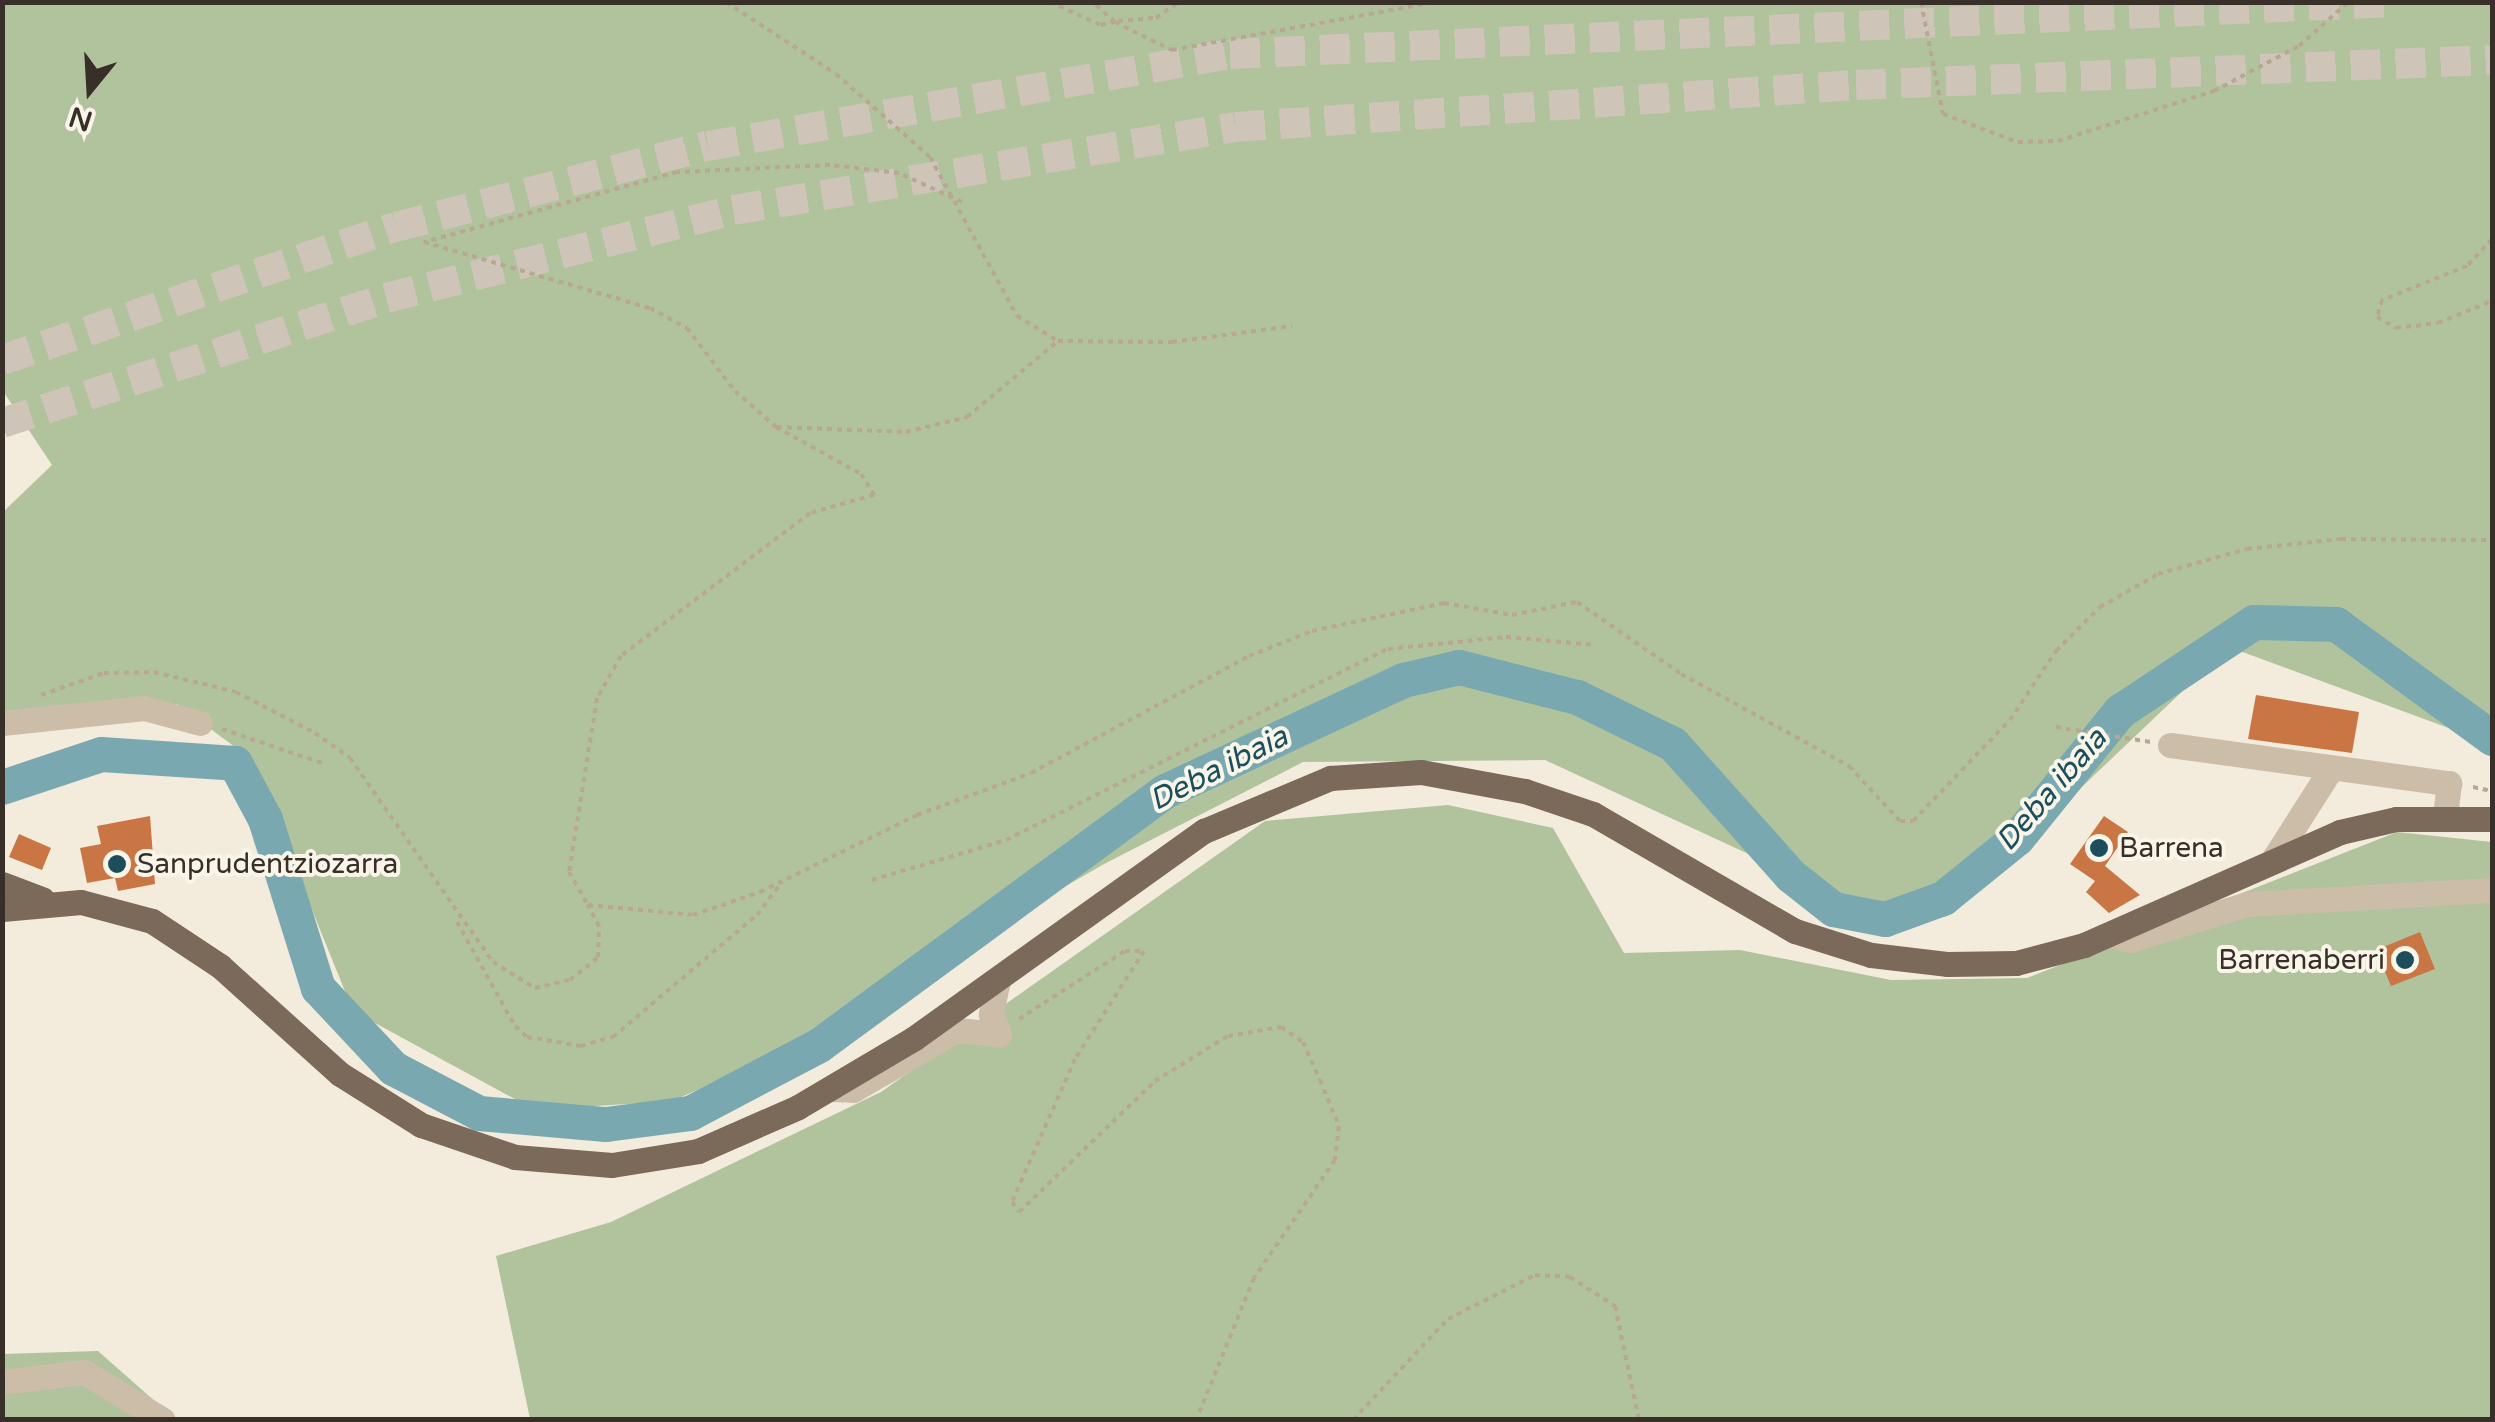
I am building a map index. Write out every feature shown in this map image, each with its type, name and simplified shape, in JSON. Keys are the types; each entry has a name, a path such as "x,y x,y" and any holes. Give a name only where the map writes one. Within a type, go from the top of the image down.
{"main road":[{"path":"2,884 47,900 152,921 220,966 360,1088 488,1152 563,1164 668,1158 732,1140 830,1089 998,980 1229,818 1330,778 1392,772 1482,780 1593,814 1751,910 1870,955 2016,963 2112,934 2274,858 2396,819 2492,819"},
{"path":"2,908 47,900"}],"street":[{"path":"2,723 144,708 200,724"},
{"path":"2170,745 2328,772 2449,782 2445,818"},
{"path":"2274,858 2328,772"},
{"path":"2112,934 2130,940 2248,904 2492,890"},
{"path":"830,1089 853,1090 957,1030 999,1034 990,1014 998,980"},
{"path":"2,1382 84,1372 162,1420"}],"path":[{"path":"726,2 836,74 930,157 962,202 1017,316 1058,341 1172,342 1292,326"},
{"path":"1050,2 1101,25 1156,18 1179,2"},
{"path":"1092,2 1116,22 1172,50 1437,2"},
{"path":"1921,2 1943,114 2018,142 2058,141 2214,92 2299,46 2348,2"},
{"path":"452,913 494,962 534,988 570,980 598,957 599,926 569,872 597,698 621,656 810,513 874,495 862,474 776,427 687,328 650,308 424,242 677,172 830,165 899,173 962,202"},
{"path":"2492,239 2467,266 2382,300 2377,317 2396,328 2438,323 2492,301"},
{"path":"776,427 906,432 967,417 1058,341"},
{"path":"588,906 692,914 785,880 1031,773 1249,656 1312,631 1444,603 1512,615 1578,602 1681,674 1849,766 1900,821 1913,821 2010,720 2056,650 2100,608 2158,574 2248,549 2341,539 2492,540"},
{"path":"872,880 1006,840 1388,649 1506,637 1595,644"},
{"path":"22,702 104,673 154,672 236,692 350,758 452,913 514,1026 581,1046 613,1038 757,915 785,880"},
{"path":"2056,727 2170,745"},
{"path":"999,1034 1112,958 1144,951 1074,1058 1012,1202 1019,1212 1155,1082 1228,1036 1282,1027 1303,1042 1339,1126 1335,1160 1254,1278 1196,1420"},
{"path":"1353,1420 1448,1318 1535,1275 1570,1276 1616,1306 1638,1420"}],"green space":[{"path":"3,3 2492,3 2492,744 2229,647 1945,917 1844,898 1545,760 1303,762 1104,864 766,1060 672,1101 535,1110 353,1011 251,759 177,704 3,718 3,512 52,465 3,391"},
{"path":"1448,805 1553,828 1624,953 1740,950 1891,980 2027,978 2397,832 2492,842 2492,1419 530,1419 496,1256 611,1222 881,1092 1265,821"},
{"path":"98,1351 175,1419 3,1419 2,1354"}],"building":[{"path":"2256,695 2359,712 2352,753 2248,739"},
{"name":"Sanprudentziozarra","path":"150,816 155,884 118,891 115,878 87,883 80,848 101,844 97,826"},
{"path":"2104,816 2128,832 2105,866 2140,895 2109,913 2086,892 2095,881 2070,864"},
{"path":"19,834 51,848 42,870 9,857"},
{"name":"Barrenaberri","path":"2420,932 2435,969 2391,986 2376,950"}],"waterway":[{"name":"Deba ibaia","path":"2,787 101,754 235,763 265,819 318,988 393,1068 479,1113 606,1124 690,1113 819,1045 1165,791 1403,680 1459,667 1577,697 1673,744 1790,875 1833,909 1885,919 1943,898 2017,838 2120,711 2254,622 2336,624 2492,738"}],"tunnel":[{"path":"2,360 396,227 708,146 1230,54 2394,2"},
{"path":"2,423 386,298 733,210 1235,127 1856,85 2492,60"}],"place":[{"name":"Barrena","path":"2099,848"},
{"name":"Sanprudentziozarra","path":"117,864"},
{"name":"Barrenaberri","path":"2405,960"}]}
